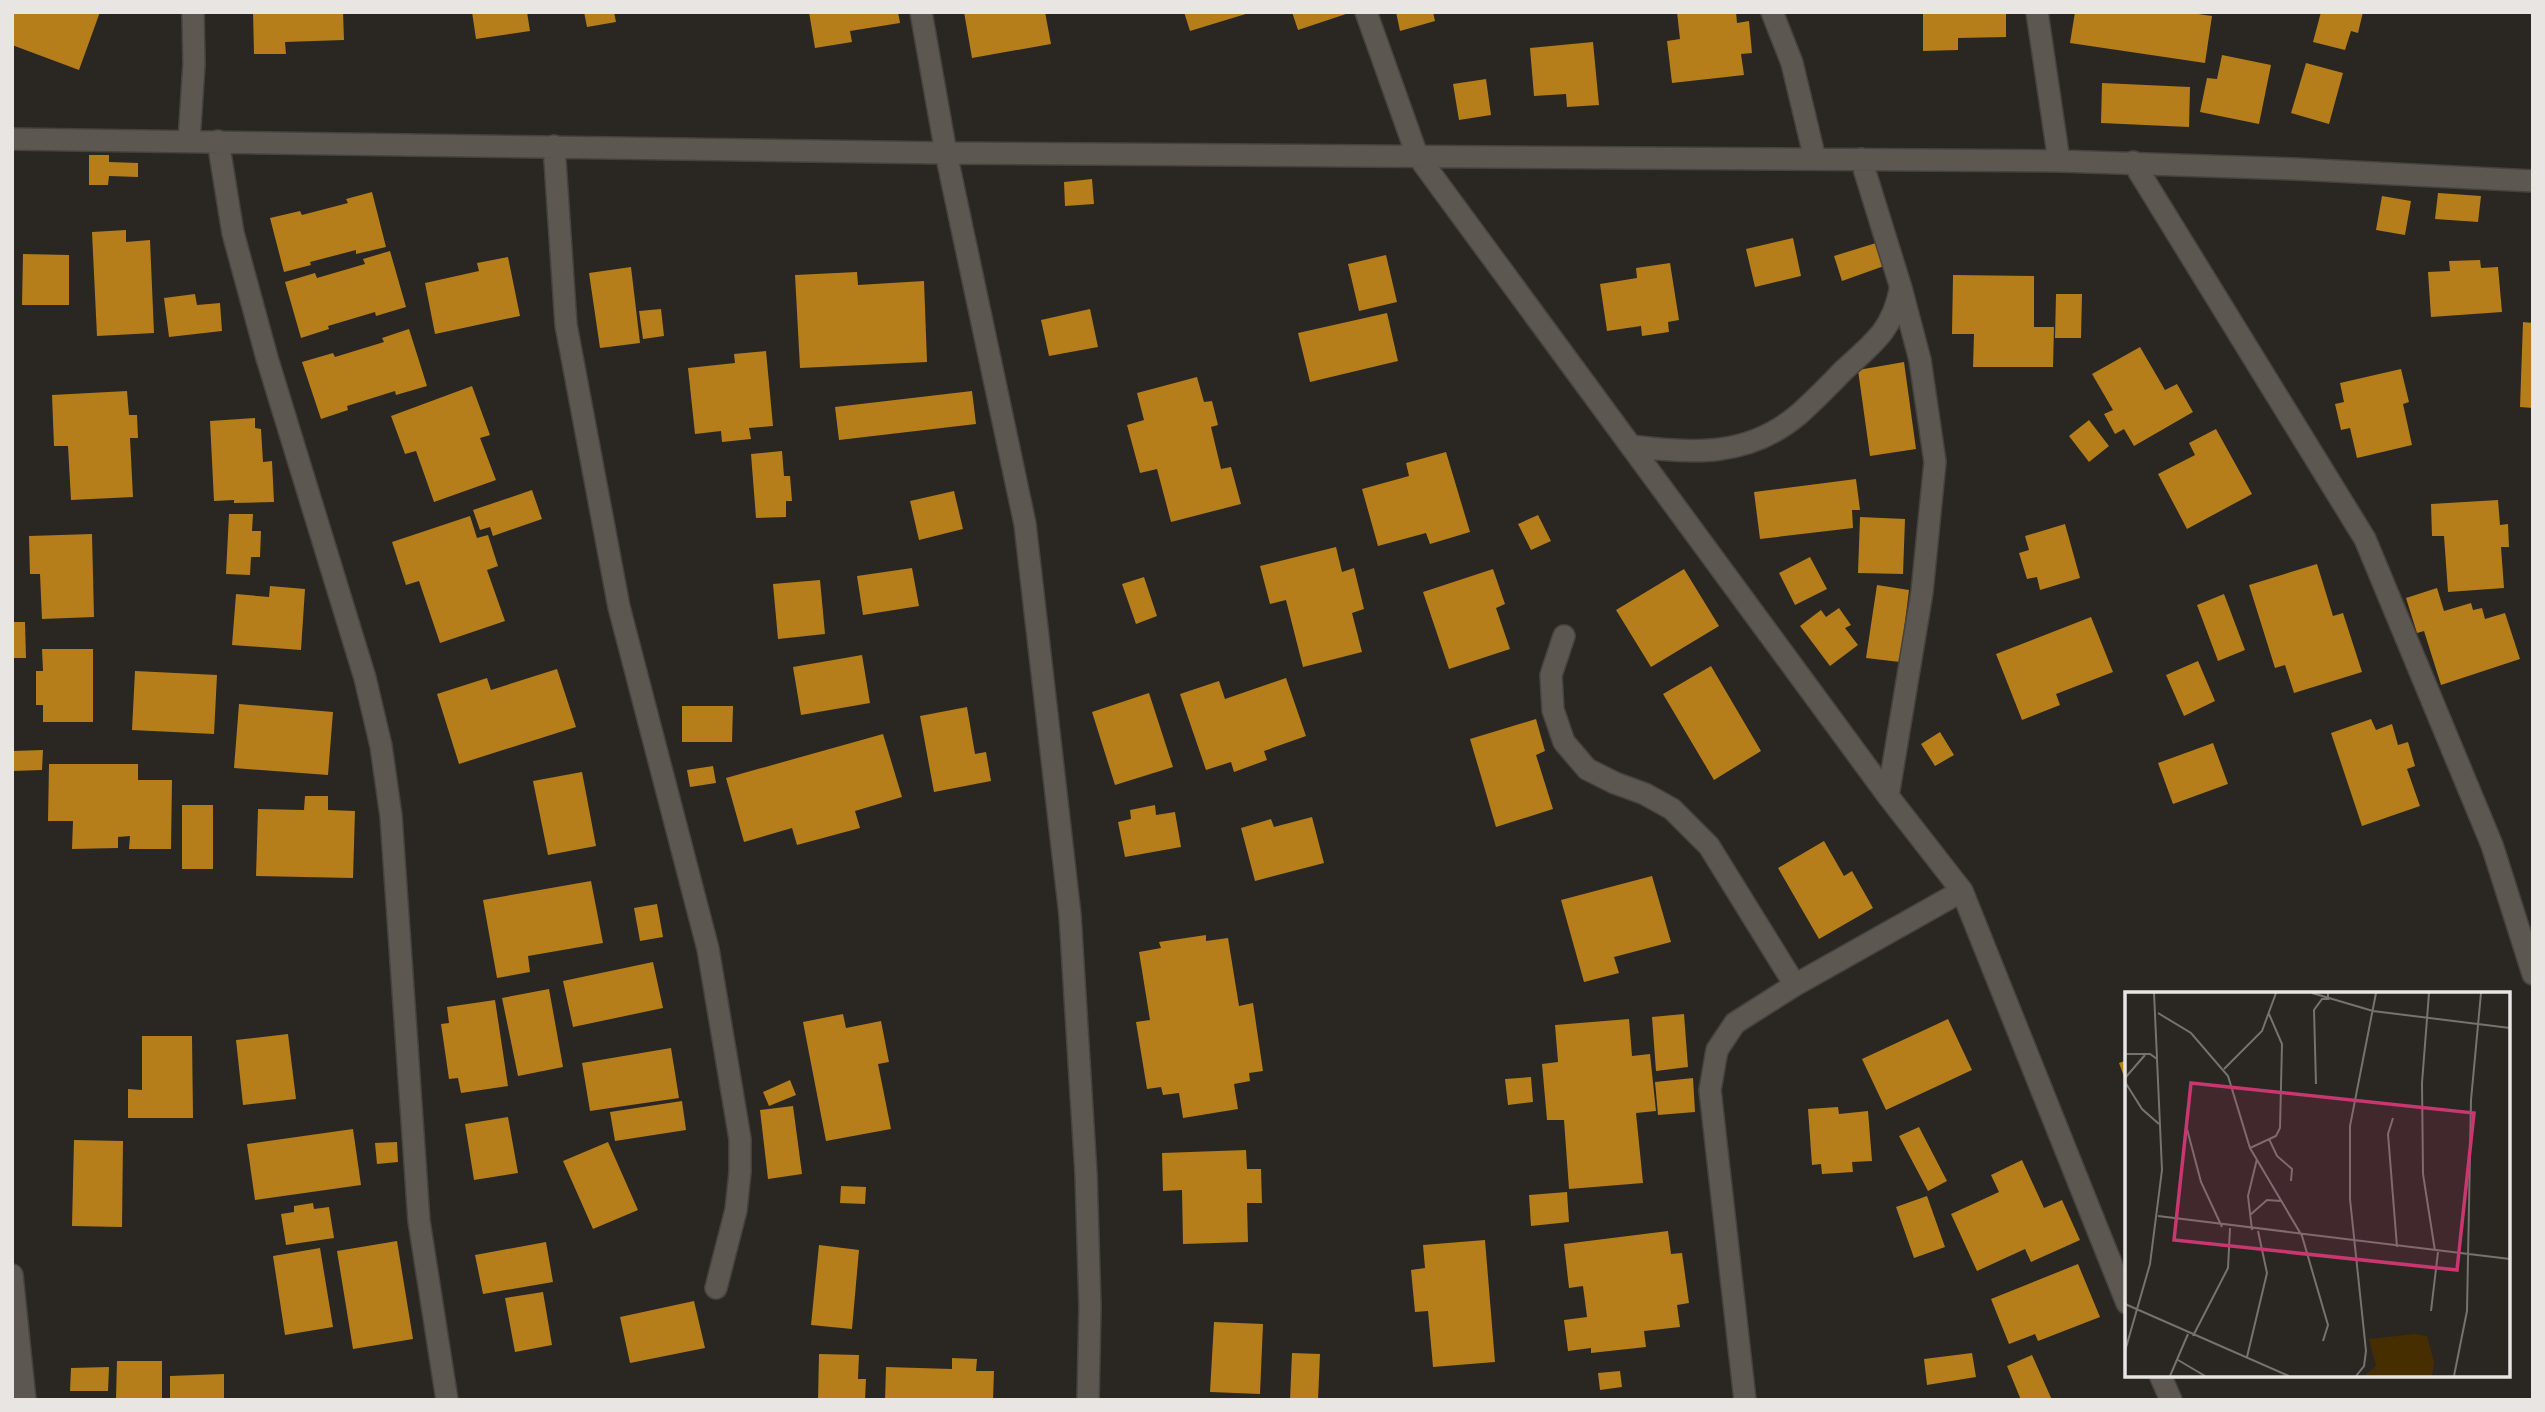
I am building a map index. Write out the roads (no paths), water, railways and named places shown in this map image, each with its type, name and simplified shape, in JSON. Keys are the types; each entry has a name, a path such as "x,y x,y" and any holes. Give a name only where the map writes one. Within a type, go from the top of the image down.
{"street":[{"path":"189,141 194,64 193,12"},
{"path":"921,12 946,153 1025,524 1070,915 1090,1294 1088,1400"},
{"path":"1366,12 1417,155 1888,796 1962,891 2125,1298"},
{"path":"1772,12 1792,63 1815,159"},
{"path":"2037,12 2059,161"},
{"path":"12,139 946,153 2133,162 2533,181"},
{"path":"218,141 233,233 267,358 365,678 382,746 391,816 419,1222 447,1400"},
{"path":"554,146 566,325 619,607 708,949 740,1139 736,1210 716,1287"},
{"path":"1861,159 1920,360 1935,462 1922,592 1888,796"},
{"path":"2133,162 2365,538 2492,845 2533,974"},
{"path":"1631,446 1677,452 1717,451 1759,440 1797,416 1885,331 1896,310 1901,288"},
{"path":"1564,636 1551,676 1553,710 1564,742 1587,769 1672,809 1709,846 1795,985"},
{"path":"1745,1400 1710,1090 1717,1051 1735,1023 1795,985 1962,891"},
{"path":"12,1275 25,1400"},
{"path":"2161,1377 2171,1400"}]}
